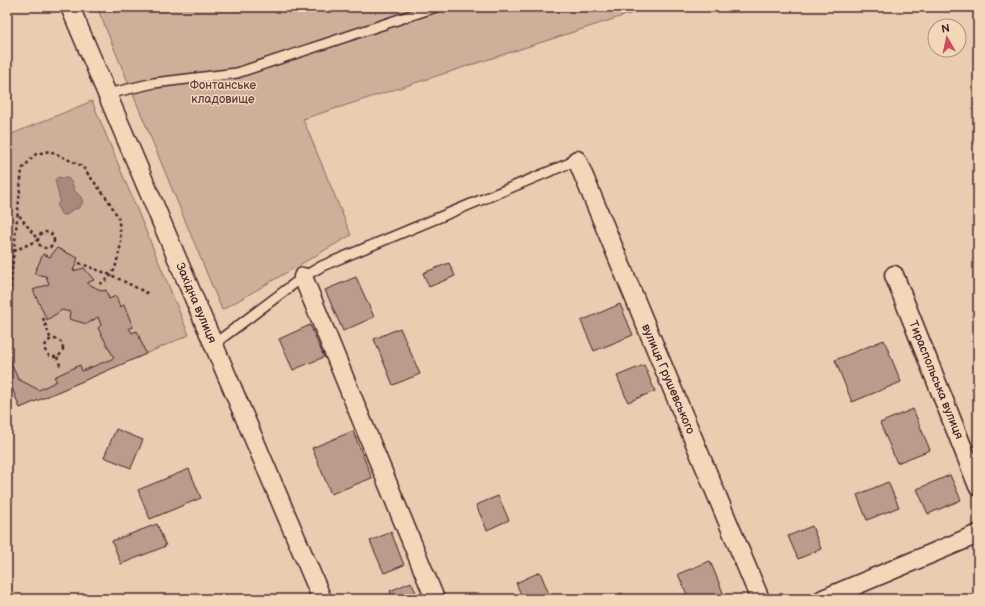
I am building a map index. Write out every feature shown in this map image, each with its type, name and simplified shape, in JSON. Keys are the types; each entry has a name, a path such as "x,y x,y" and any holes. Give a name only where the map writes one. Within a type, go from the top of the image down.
{"street":[{"name":"Західна вулиця","path":"70,7 322,599"},
{"name":"вулиця Грушевського","path":"577,160 760,599"},
{"name":"Тираспольська вулиця","path":"894,275 978,486"},
{"path":"302,277 435,599"},
{"path":"823,599 978,534"}],"lane":[{"path":"108,94 154,83 237,73 436,7"},
{"path":"214,344 302,277 322,266 577,160"}],"path":[{"path":"9,300 22,169 36,154 50,151 82,166 108,200 118,217 121,244 115,269 109,278 99,285"},
{"path":"14,251 38,240 39,236 43,232 52,234 55,241 50,248 42,247 38,240 17,214"},
{"path":"79,263 110,275 150,294"},
{"path":"43,318 51,340"},
{"path":"56,339 62,344 63,349 61,354 57,357 48,355 46,351 46,346 51,340 56,339"},
{"path":"57,357 61,368"}],"green space":[{"name":"Фонтанське кладовище","path":"97,7 651,7 303,119 351,235 222,310"},
{"path":"92,101 189,335 20,408 7,376 7,136"}],"shaded area":[{"path":"58,177 68,178 83,202 79,208 72,210 67,215 62,215 58,208 60,200 55,180"}],"building":[{"path":"57,248 78,258 73,271 84,268 94,280 87,283 102,291 106,290 109,299 116,296 120,307 124,305 133,327 129,328 132,333 137,331 146,354 20,408 7,376 7,354 18,379 39,390 57,381 54,377 80,365 82,371 114,358 98,328 101,325 98,317 87,324 69,319 70,312 62,310 47,320 33,290 49,284 46,276 34,274 43,254 50,257"},
{"path":"449,263 455,276 429,287 423,273"},
{"path":"356,277 374,317 343,331 325,290"},
{"path":"620,304 633,335 594,351 581,321"},
{"path":"310,325 324,357 293,370 279,339"},
{"path":"400,328 420,374 393,385 374,339"},
{"path":"884,340 901,382 852,402 835,360"},
{"path":"644,365 655,391 628,402 617,376"},
{"path":"978,386 978,402 972,388"},
{"path":"913,409 930,450 897,463 880,423"},
{"path":"116,429 143,440 131,468 104,457"},
{"path":"353,431 372,478 331,494 312,448"},
{"path":"189,469 201,498 150,519 138,490"},
{"path":"950,475 961,500 928,514 917,489"},
{"path":"888,482 899,507 867,520 857,495"},
{"path":"498,496 509,520 487,530 476,505"},
{"path":"157,524 166,546 121,564 112,541"},
{"path":"812,526 821,549 798,559 788,536"},
{"path":"391,532 404,565 384,573 370,541"},
{"path":"710,561 724,595 714,599 689,599 678,574"},
{"path":"540,572 551,599 523,599 516,583"},
{"path":"7,575 12,588 7,590"},
{"path":"411,582 419,599 393,599 390,591"},
{"path":"622,593 625,599 609,599"}]}
